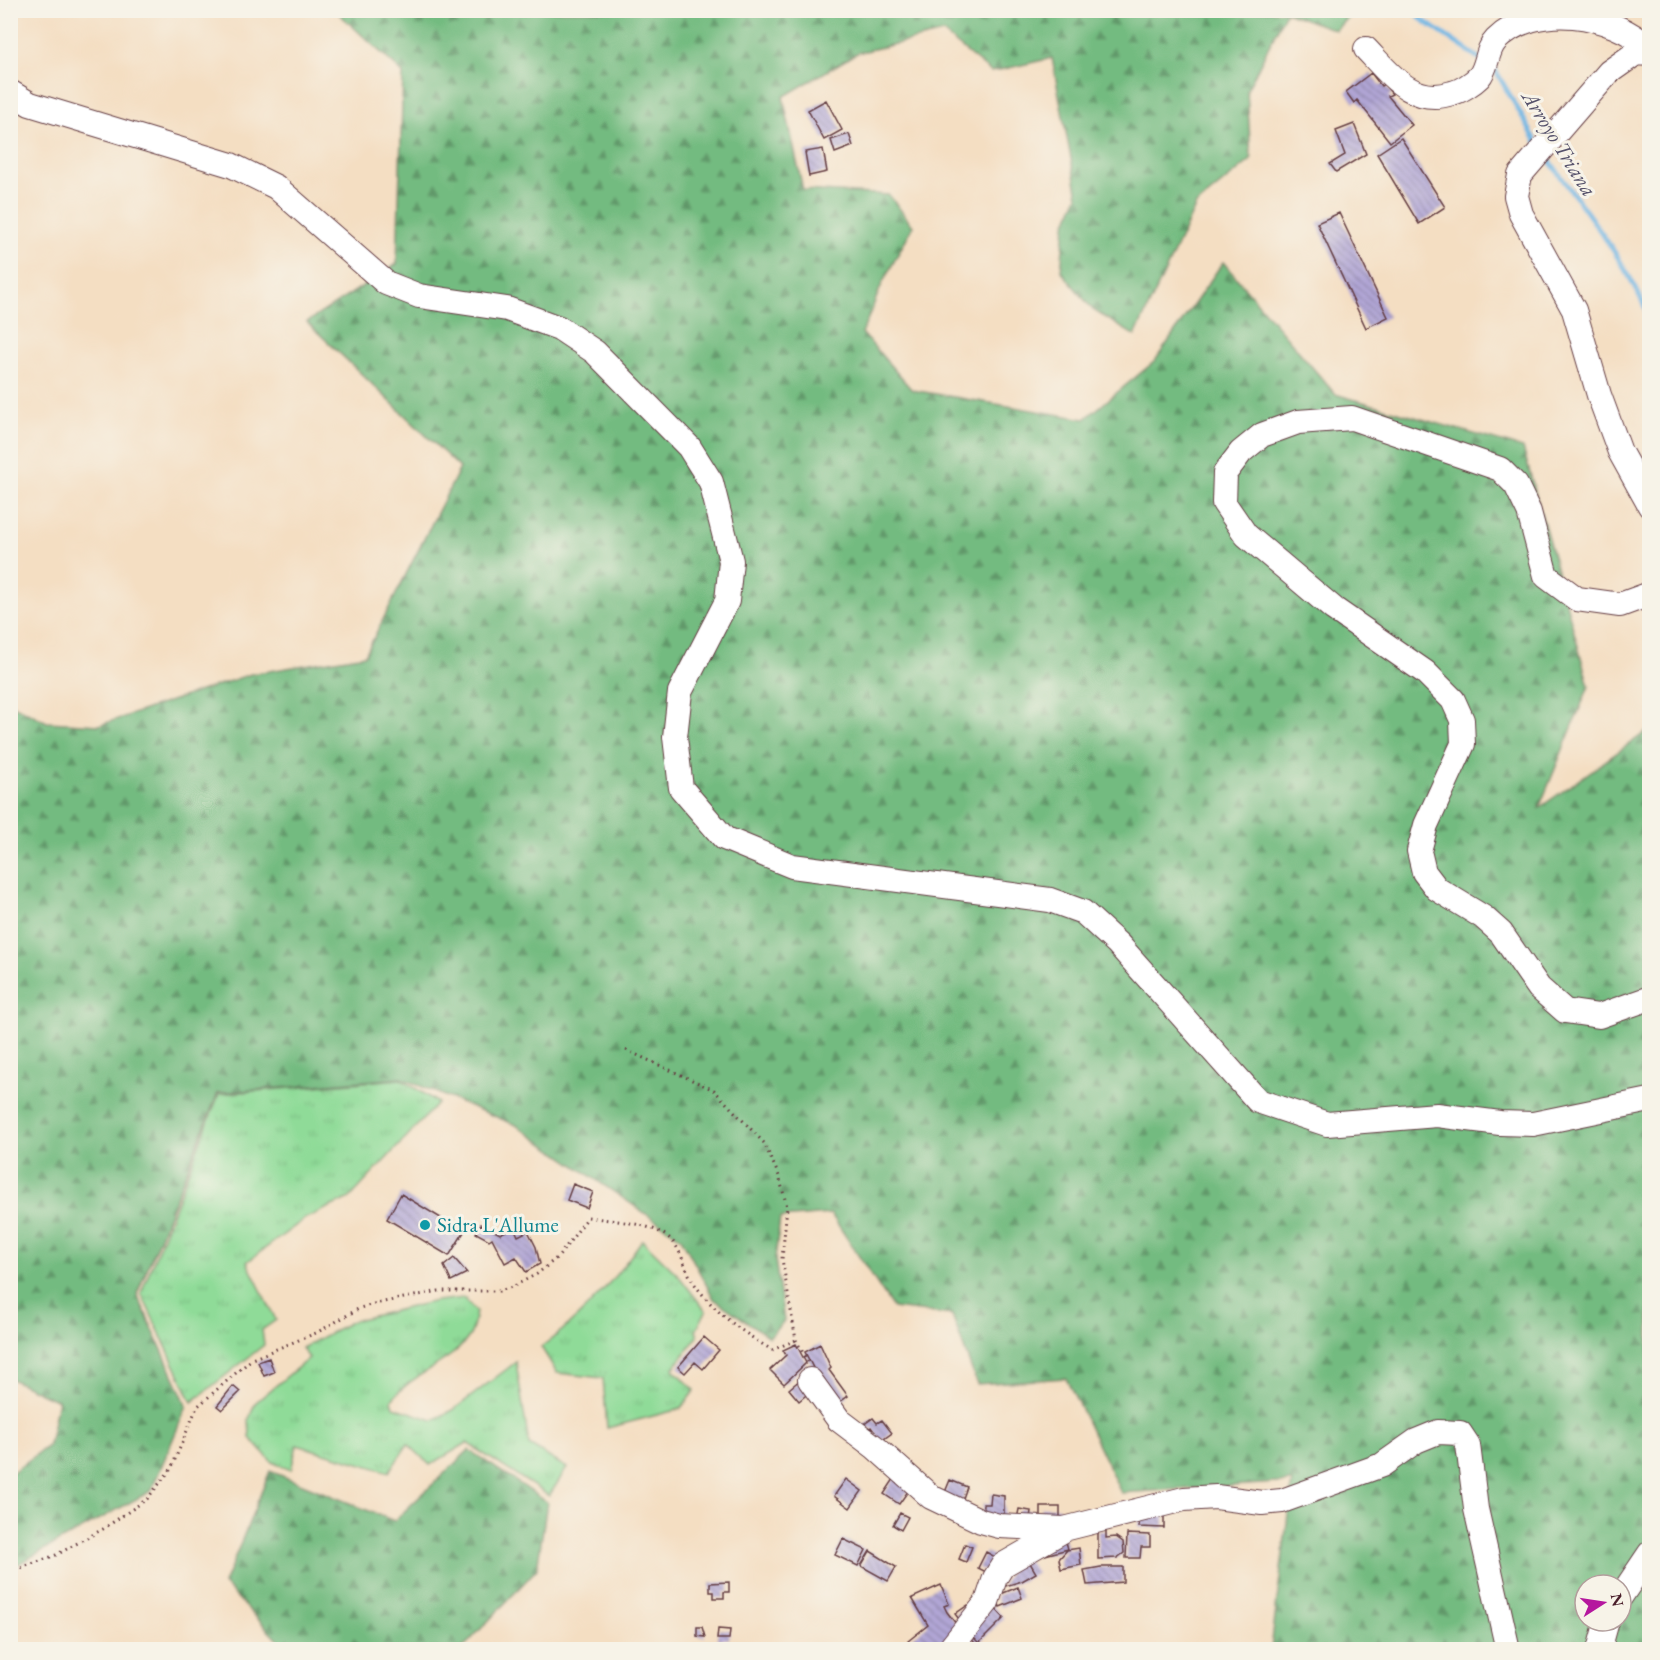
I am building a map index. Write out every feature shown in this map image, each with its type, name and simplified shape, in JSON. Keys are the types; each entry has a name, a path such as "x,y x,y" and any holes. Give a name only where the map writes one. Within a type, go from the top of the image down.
{"street":[{"path":"1366,49 1394,78 1420,96 1437,98 1458,92 1482,72 1489,48 1501,35 1523,23 1545,17 1577,14 1608,21 1636,36 1650,49"},
{"path":"1650,54 1636,53 1609,72 1520,175 1516,196 1521,214 1575,310 1599,395 1617,442 1650,506"},
{"path":"10,92 30,104 231,165 276,187 386,283 419,296 507,309 559,328 595,352 688,447 711,482 731,561 727,601 680,692 675,737 681,788 724,838 792,866 1050,900 1083,912 1118,945 1258,1101 1327,1124 1437,1115 1500,1123 1533,1124 1650,1100"},
{"path":"1650,594 1620,605 1577,599 1546,576 1529,512 1516,485 1500,469 1352,418 1298,422 1262,435 1241,452 1225,473 1224,503 1246,535 1334,609 1425,672 1453,700 1462,720 1463,744 1426,825 1419,851 1424,872 1437,889 1483,917 1501,933 1539,988 1565,1011 1599,1016 1650,998"},
{"path":"810,1380 838,1420 876,1448 931,1497 981,1521 999,1526 1064,1530"},
{"path":"949,1650 987,1602 995,1578 1003,1565 1064,1530 1184,1499 1216,1497 1262,1503 1282,1501 1382,1465 1416,1441 1438,1432 1460,1433 1468,1445 1476,1509 1508,1650"},
{"path":"1633,1578 1650,1553"},
{"path":"1599,1650 1603,1633"}],"path":[{"path":"626,1050 714,1090 764,1143 779,1176 788,1207 782,1259 796,1340 809,1365 810,1380"},
{"path":"10,1572 56,1555 103,1529 147,1498 171,1468 197,1407 252,1359 316,1333 360,1308 439,1291 499,1291 512,1287 537,1274 559,1256 588,1216 643,1227 666,1235 676,1244 693,1281 739,1330 772,1350 796,1340"}],"green space":[{"path":"336,11 1356,11 1335,30 1286,12 1247,90 1251,160 1196,205 1135,336 1093,310 1061,271 1065,225 1078,196 1052,58 991,72 943,33 857,53 783,97 803,190 889,195 913,226 882,284 862,333 912,390 1085,419 1155,361 1223,262 1335,394 1523,448 1589,686 1539,808 1649,730 1649,1649 1271,1649 1292,1482 1121,1493 1066,1378 977,1384 952,1315 893,1308 831,1214 780,1218 775,1259 784,1321 769,1337 714,1299 681,1238 516,1125 401,1078 218,1093 137,1294 187,1406 151,1491 11,1568 10,1474 49,1445 58,1401 11,1379 11,704 47,722 100,725 251,674 365,655 460,468 307,322 397,264 403,73"},
{"path":"401,1079 438,1103 350,1198 306,1218 247,1262 276,1320 262,1330 264,1345 192,1402 141,1293 219,1094"},
{"path":"642,1240 678,1275 706,1311 696,1331 698,1336 673,1369 695,1390 680,1409 607,1428 603,1378 557,1373 541,1347 570,1324 596,1298"},
{"path":"464,1298 476,1312 470,1335 443,1361 400,1390 392,1400 394,1407 433,1420 453,1410 516,1362 529,1445 567,1468 549,1496 467,1443 430,1465 408,1444 389,1472 297,1445 291,1470 272,1462 250,1438 249,1419 255,1403 309,1358 302,1348 352,1321 436,1301"},
{"path":"469,1450 547,1502 537,1569 462,1649 287,1649 224,1584 270,1471 394,1521"}],"building":[{"path":"1371,73 1381,86 1384,84 1392,94 1388,96 1412,125 1390,142 1357,100 1354,103 1346,92"},
{"path":"826,100 842,130 824,140 808,110"},
{"path":"1354,124 1366,154 1336,172 1330,164 1345,155 1336,131"},
{"path":"849,134 853,146 835,153 831,140"},
{"path":"1401,138 1445,207 1419,224 1377,154"},
{"path":"823,149 827,172 809,176 805,152"},
{"path":"1339,213 1388,317 1366,328 1317,223"},
{"path":"573,1184 593,1192 587,1208 567,1200"},
{"name":"Sidra L'Allume","path":"401,1194 464,1232 449,1256 387,1219"},
{"path":"481,1224 500,1234 514,1227 518,1236 528,1231 536,1247 540,1264 526,1272 516,1257 505,1263 492,1238 489,1240 476,1233"},
{"path":"454,1258 467,1273 451,1281 444,1266"},
{"path":"704,1337 719,1350 703,1369 695,1362 685,1373 678,1367"},
{"path":"796,1344 806,1363 784,1384 770,1370 786,1355 783,1350"},
{"path":"820,1344 831,1368 829,1370 848,1396 833,1407 805,1352"},
{"path":"269,1358 274,1372 264,1376 258,1362"},
{"path":"801,1379 811,1391 799,1401 789,1389"},
{"path":"233,1386 240,1392 222,1410 217,1406"},
{"path":"873,1418 877,1423 882,1420 892,1433 881,1441 871,1427 867,1430 863,1425"},
{"path":"896,1476 911,1487 899,1504 884,1494"},
{"path":"846,1479 862,1491 850,1508 834,1496"},
{"path":"950,1480 967,1487 961,1504 943,1497"},
{"path":"991,1494 1004,1496 1004,1522 982,1518 983,1504 990,1504"},
{"path":"1041,1507 1060,1507 1060,1526 1041,1526"},
{"path":"1019,1509 1031,1511 1029,1525 1016,1524"},
{"path":"900,1513 908,1517 901,1530 893,1525"},
{"path":"1140,1514 1164,1515 1164,1528 1139,1527"},
{"path":"1098,1531 1106,1531 1106,1538 1116,1537 1123,1542 1124,1553 1117,1558 1098,1559"},
{"path":"1127,1534 1150,1535 1150,1547 1141,1547 1140,1558 1126,1558"},
{"path":"1065,1538 1068,1549 1045,1555 1042,1544"},
{"path":"843,1539 866,1550 858,1566 835,1555"},
{"path":"965,1544 972,1547 966,1562 959,1559"},
{"path":"1079,1548 1081,1565 1061,1569 1059,1559 1067,1550"},
{"path":"870,1551 896,1567 888,1581 861,1566"},
{"path":"986,1552 999,1559 992,1575 978,1568"},
{"path":"1026,1556 1036,1573 1022,1581 1002,1587 1013,1566"},
{"path":"1123,1567 1123,1582 1087,1585 1084,1570"},
{"path":"729,1582 729,1592 724,1592 724,1598 714,1598 714,1592 710,1592 710,1583"},
{"path":"941,1585 949,1604 944,1606 960,1629 943,1650 915,1650 908,1641 928,1625 912,1598"},
{"path":"1018,1587 1022,1598 1000,1607 996,1596"},
{"path":"991,1604 1004,1618 979,1643 967,1631"},
{"path":"968,1605 974,1614 962,1623 955,1614"},
{"path":"697,1627 702,1627 705,1637 697,1636"},
{"path":"718,1629 730,1630 729,1639 717,1639"},
{"path":"971,1638 980,1650 964,1650"}],"waterway":[{"name":"Arroyo Triana","path":"1414,10 1421,19 1480,59"},
{"name":"Arroyo Triana","path":"1493,66 1538,144"},
{"name":"Arroyo Triana","path":"1545,154 1616,255 1641,298 1650,319"}],"place":[{"name":"Sidra L'Allume","path":"425,1225"}]}
